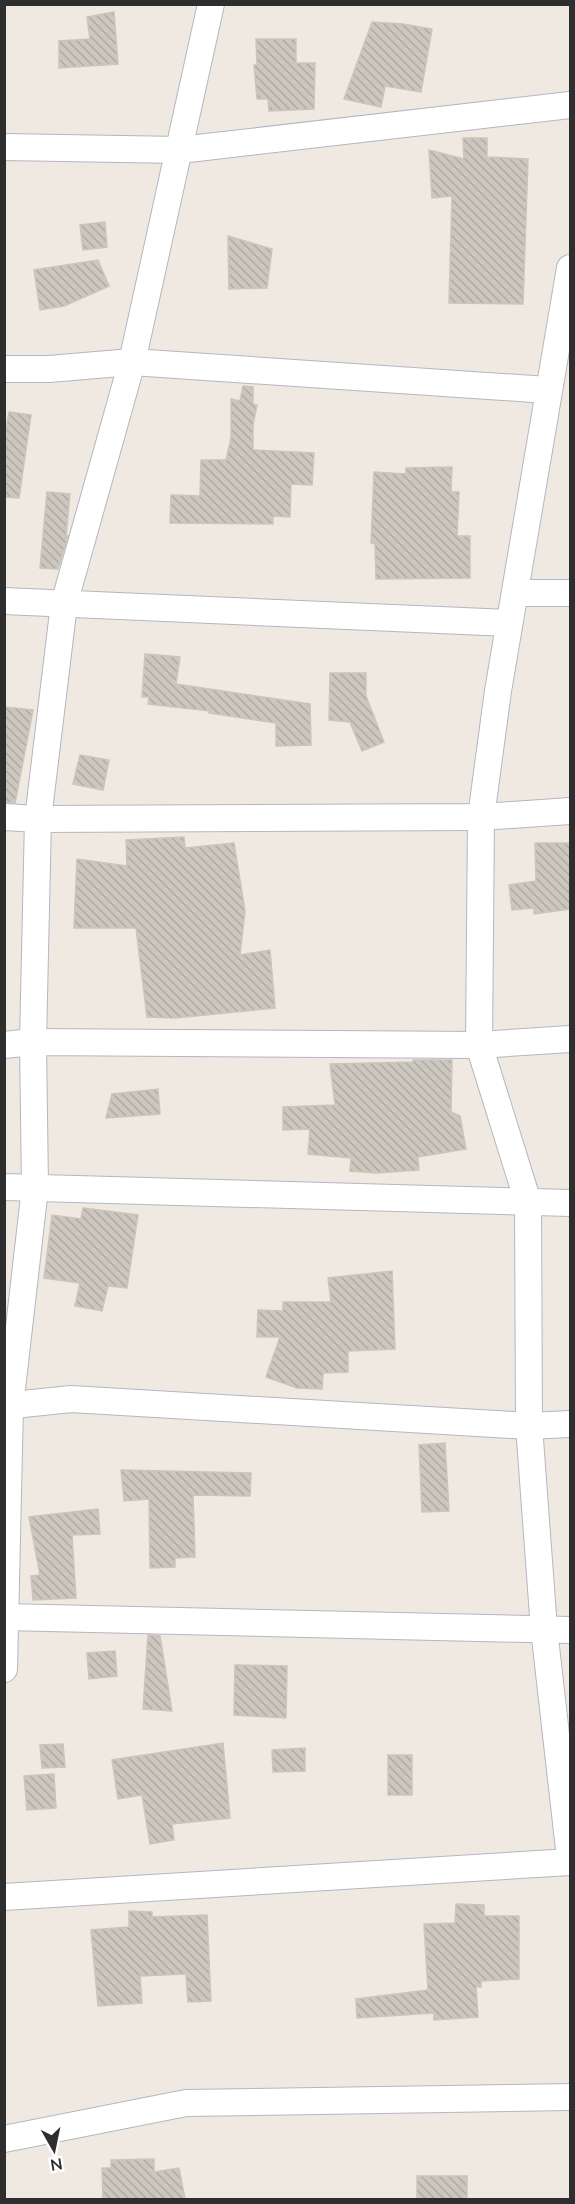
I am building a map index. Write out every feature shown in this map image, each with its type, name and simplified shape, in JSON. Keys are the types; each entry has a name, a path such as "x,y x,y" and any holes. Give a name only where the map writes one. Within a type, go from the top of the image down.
{"street":[{"path":"4,1669 7,1406 35,1188 33,1042 38,819 64,604 132,362 211,4"},
{"path":"4,147 180,150 570,105"},
{"path":"4,1897 570,1860 544,1629 529,1426 528,1202 479,1046 481,817 509,624 516,593 548,390 569,294 570,268"},
{"path":"4,369 49,369 132,362 548,390"},
{"path":"516,593 570,593"},
{"path":"4,601 509,624"},
{"path":"4,817 38,819 481,817 570,811"},
{"path":"4,1046 33,1042 479,1046 570,1039"},
{"path":"4,1186 570,1203"},
{"path":"7,1406 71,1399 529,1426 570,1424"},
{"path":"5,1617 570,1630"},
{"path":"4,2139 186,2103 570,2097"}],"building":[{"path":"114,12 118,64 59,68 59,41 90,39 87,17"},
{"path":"372,22 432,29 421,92 385,86 381,107 344,99"},
{"path":"256,39 296,39 296,63 315,63 314,109 269,111 268,99 257,99 254,65 257,65"},
{"path":"463,138 487,138 487,157 528,159 523,304 449,303 452,196 432,198 429,150 464,159"},
{"path":"105,222 107,247 83,250 80,225"},
{"path":"228,236 272,249 267,288 229,289"},
{"path":"98,260 109,286 64,306 40,310 34,270"},
{"path":"243,386 253,387 253,404 257,405 253,425 253,450 314,453 312,485 291,484 290,517 273,516 273,524 170,523 171,495 200,496 201,460 226,460 231,438 231,399 240,401"},
{"path":"9,412 31,415 19,498 4,497 4,438"},
{"path":"452,467 451,492 459,492 457,536 470,536 470,578 376,579 375,544 371,543 374,472 406,474 406,468"},
{"path":"47,492 70,494 66,536 68,536 58,569 40,568"},
{"path":"145,654 180,657 176,684 310,704 311,745 276,746 276,723 209,713 210,711 148,704 149,697 142,697"},
{"path":"330,673 366,673 366,696 384,742 362,751 350,722 329,720"},
{"path":"4,707 33,710 15,803 4,802"},
{"path":"80,755 109,760 103,790 73,784"},
{"path":"184,837 185,848 234,843 245,911 240,955 270,950 275,1008 175,1018 147,1017 136,928 74,928 77,859 127,866 126,840"},
{"path":"535,843 570,843 570,909 534,914 534,908 512,910 509,885 536,881"},
{"path":"413,1060 452,1060 451,1112 460,1116 466,1149 418,1157 419,1170 376,1173 350,1171 351,1158 308,1154 310,1129 283,1130 283,1107 335,1105 330,1064 413,1062"},
{"path":"158,1089 160,1114 106,1118 112,1094"},
{"path":"83,1208 138,1215 127,1288 108,1286 102,1311 75,1306 80,1283 44,1278 52,1215 81,1219"},
{"path":"392,1271 395,1349 348,1351 348,1372 323,1373 322,1389 297,1388 266,1377 280,1337 257,1337 258,1310 283,1311 283,1302 331,1302 328,1278"},
{"path":"445,1443 449,1511 422,1512 419,1445"},
{"path":"121,1470 251,1473 250,1496 193,1495 195,1557 175,1558 175,1567 150,1568 149,1499 124,1501"},
{"path":"98,1509 100,1534 72,1535 76,1598 33,1600 31,1576 40,1575 29,1517"},
{"path":"148,1635 160,1636 172,1711 143,1709"},
{"path":"115,1651 117,1676 89,1679 87,1653"},
{"path":"235,1665 287,1666 286,1718 234,1715"},
{"path":"223,1743 230,1818 172,1824 174,1840 150,1844 142,1795 118,1799 112,1760"},
{"path":"63,1744 65,1767 42,1768 40,1745"},
{"path":"305,1748 305,1771 273,1772 272,1750"},
{"path":"388,1755 412,1755 412,1795 388,1795"},
{"path":"54,1774 56,1808 27,1810 24,1776"},
{"path":"456,1904 484,1905 484,1916 519,1916 519,1979 481,1981 481,1987 476,1986 478,2017 434,2020 434,2013 357,2018 356,1999 428,1990 424,1924 455,1923"},
{"path":"129,1911 152,1912 152,1917 207,1915 211,2001 188,2002 186,1974 140,1976 142,2003 98,2006 91,1930 129,1927"},
{"path":"154,2159 154,2172 179,2168 185,2199 103,2199 102,2168 111,2168 111,2160"},
{"path":"417,2176 467,2176 467,2199 417,2199"}]}
